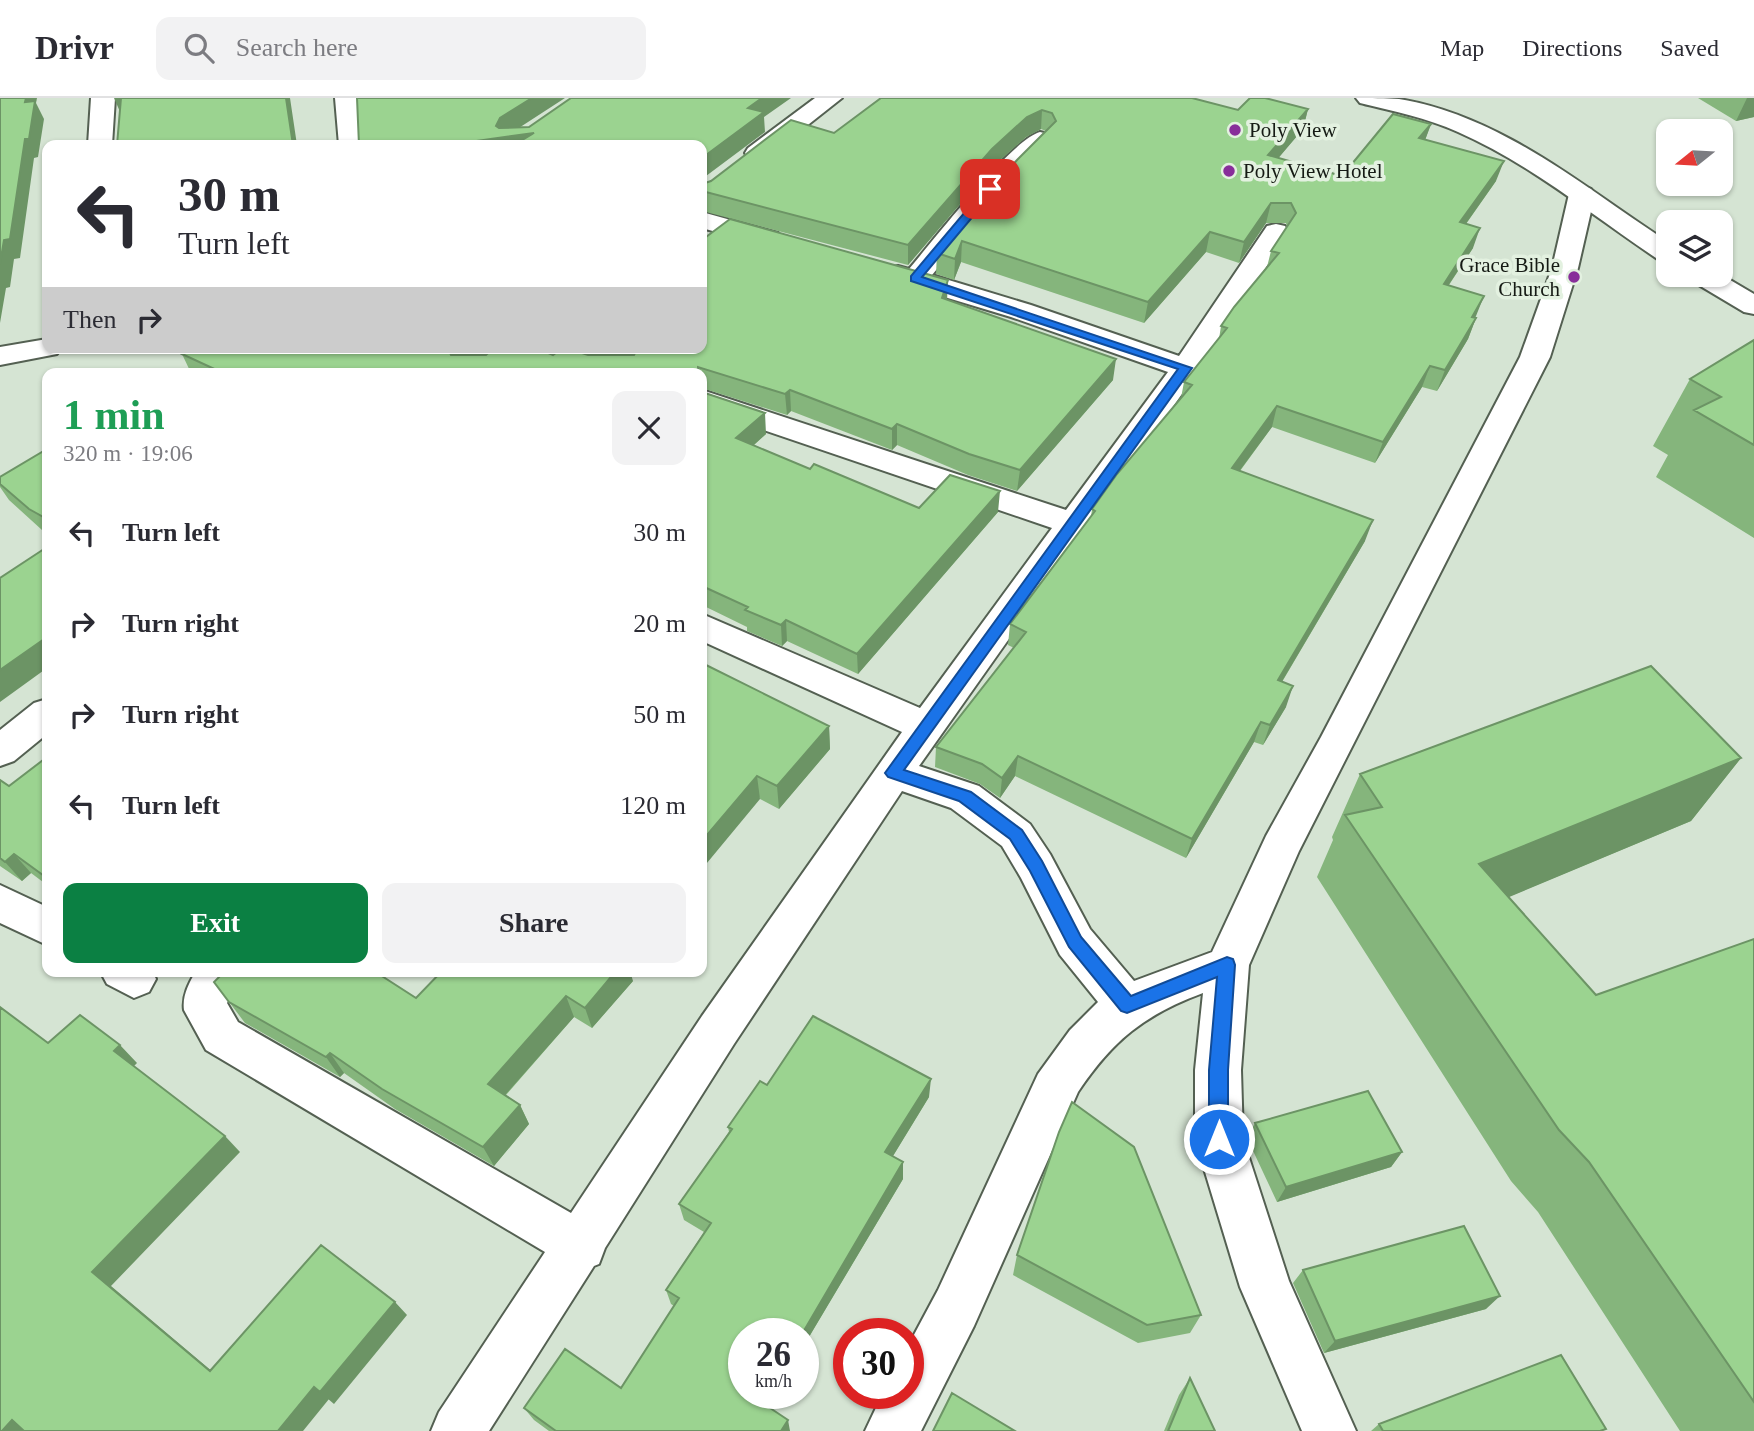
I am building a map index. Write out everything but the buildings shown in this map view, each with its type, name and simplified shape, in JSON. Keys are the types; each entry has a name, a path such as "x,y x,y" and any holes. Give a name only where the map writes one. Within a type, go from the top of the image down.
{"street":[{"path":"100,140 103,98"},
{"path":"347,98 351,140"},
{"path":"743,163 830,98"},
{"path":"1368,98 1465,126 1528,159 1656,246"},
{"path":"915,278 1004,173 1040,139"},
{"path":"1329,1431 1265,1287 1219,1139 1218,1070 1227,965 1280,848 1337,743 1535,357 1565,268 1582,194"},
{"path":"707,221 794,246"},
{"path":"458,1431 718,1030 925,726 1186,368 1276,232"},
{"path":"875,268 915,278 1186,368"},
{"path":"1722,287 1754,306"},
{"path":"0,356 42,349"},
{"path":"563,354 606,368"},
{"path":"707,401 1074,524"},
{"path":"707,629 925,726"},
{"path":"0,751 42,717"},
{"path":"893,773 965,797 1016,835 1036,866 1075,942 1127,1005"},
{"path":"0,903 42,924"},
{"path":"892,1431 956,1308 1054,1088 1099,1028 1127,1005 1227,965"},
{"path":"217,977 205,993 203,1008 222,1036 581,1245"}],"place":[{"name":"Poly View","path":"1235,130"},
{"name":"Poly View Hotel","path":"1229,171"},
{"name":"Grace Bible Church","path":"1574,277"}],"route":[{"path":"990,189 915,278 1186,368 893,773 965,797 1016,835 1036,866 1075,942 1127,1005 1227,965 1218,1070 1219,1139"}]}
